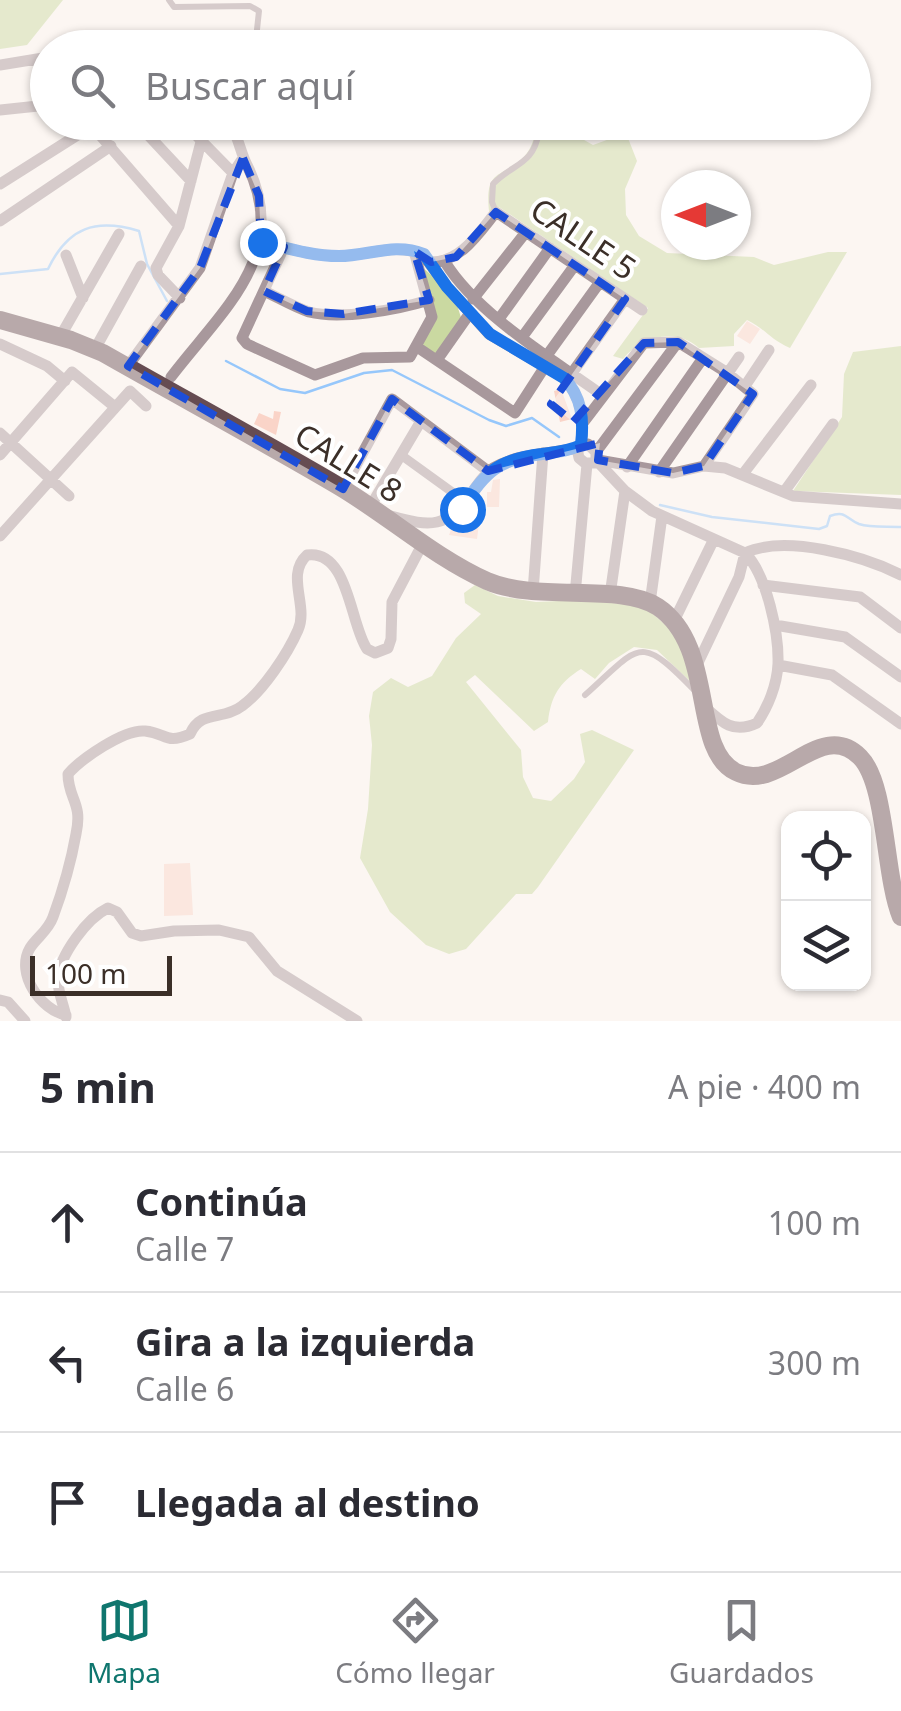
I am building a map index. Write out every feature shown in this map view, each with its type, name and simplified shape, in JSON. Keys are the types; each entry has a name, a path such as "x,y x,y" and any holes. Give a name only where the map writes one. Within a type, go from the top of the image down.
{"main road":[{"name":"CALLE 8","path":"0,320 95,349 128,366 343,489 485,580 533,592 610,595 650,603 674,621 690,643 710,735 726,766 742,775 768,775 828,746 846,748 862,758 876,789 895,882"},
{"path":"895,882 901,917"}],"street":[{"path":"0,65 30,60"},
{"path":"0,110 30,107"},
{"path":"0,184 70,140"},
{"path":"107,140 178,226"},
{"path":"152,140 191,182"},
{"path":"170,377 234,298 262,242 258,196 238,140"},
{"path":"179,300 158,276 156,268 178,226 201,142"},
{"path":"201,142 233,174"},
{"path":"0,221 112,146"},
{"path":"128,366 200,268 233,174 243,158"},
{"path":"430,262 446,262 456,257 496,212"},
{"name":"CALLE 5","path":"496,212 642,310"},
{"path":"473,300 526,232"},
{"path":"60,337 120,234"},
{"path":"262,242 330,256 389,248 414,251 430,262 470,313 498,340 572,374 602,395"},
{"path":"284,248 242,338 247,344 315,375 363,358 413,352 437,360 515,413 600,282"},
{"path":"498,319 550,248"},
{"path":"413,352 432,317 414,251"},
{"path":"66,255 83,298"},
{"path":"446,262 473,300 523,336 564,378 580,405 588,454 574,595"},
{"path":"523,336 575,265"},
{"path":"95,349 141,266"},
{"path":"264,291 307,311 343,314 402,308 429,300"},
{"path":"572,374 625,299"},
{"path":"437,360 470,313"},
{"path":"583,427 602,395 644,343 678,342 749,390"},
{"path":"588,454 678,342"},
{"path":"2,350 69,377 115,407"},
{"path":"704,466 769,350"},
{"path":"660,472 739,357"},
{"path":"627,467 704,358"},
{"path":"0,455 69,377"},
{"path":"743,474 811,385"},
{"path":"0,536 130,391 146,406"},
{"path":"343,489 392,399 488,471"},
{"path":"422,420 370,507 391,516 434,524 454,516 488,471 508,461 560,452 588,454 627,467 673,474 704,466 725,468 789,494 901,504"},
{"path":"789,494 834,424"},
{"path":"0,433 69,496"},
{"path":"533,592 543,454"},
{"path":"588,454 625,492 662,516 745,553 755,562 774,625 778,665 769,704 757,723 738,729 727,726 704,704"},
{"path":"401,455 466,502"},
{"path":"610,595 625,492"},
{"path":"650,603 662,516"},
{"path":"674,621 714,541"},
{"path":"65,1018 39,1000 28,976 26,960 30,947 52,921 72,857 80,811 68,784 68,774 78,763 136,730 176,740 190,734 196,722 245,705 286,654 301,624 298,570 307,555 320,554 330,561 367,649 376,652 388,648 392,602 423,543"},
{"path":"745,553 758,547 852,555 901,574"},
{"path":"698,670 740,577 745,553"},
{"path":"763,584 860,597 901,628"},
{"path":"774,625 845,636 901,677"},
{"path":"778,665 832,674 901,724"},
{"path":"65,1018 58,976 88,923 108,908 117,912 132,934 141,936 218,930 249,938 277,971 358,1021"},
{"path":"0,1000 8,1002 25,1021"}],"lane":[{"path":"169,0 174,7 250,6 259,11 257,30"},
{"path":"496,212 492,202 494,184 523,164 536,140"},
{"path":"585,695 633,652 647,651 656,654 704,704"}],"highlighted area":[{"path":"243,158 259,196 261,242 284,247 264,291 307,311 343,314 429,300 414,251 431,262 456,257 496,212 625,299 551,404 573,422 644,343 678,342 753,394 704,466 673,473 598,460 600,443 488,471 392,399 343,489 128,366 200,268"}],"green space":[{"path":"0,0 63,0 39,30 30,30 27,45 0,49"},
{"path":"533,140 584,140 593,145 607,140 629,140 637,161 625,189 626,215 639,236 661,249 661,260 751,260 751,257 774,265 828,252 847,252 790,348 747,320 734,334 734,346 699,348 680,338 659,337 639,345 623,359 613,356 648,308 499,207 489,211 493,179 519,161"},
{"path":"421,266 454,295 463,324 434,364 418,351 433,324"},
{"path":"901,346 901,495 793,491 842,417 844,374 853,352"},
{"path":"475,585 498,596 536,602 581,600 644,606 679,637 696,687 657,650 634,647 609,663 595,679 581,669 567,680 554,697 548,722 534,731 475,675 466,682 521,750 523,777 533,798 551,801 574,779 585,762 580,734 592,730 634,750 532,894 516,894 466,949 449,954 426,945 390,912 360,858 368,809 372,745 369,716 373,692 391,678 408,687 432,676 456,638 481,614 465,603 464,593"}],"building":[{"path":"747,321 760,329 750,344 737,336"},
{"path":"561,389 572,419 560,422 554,391"},
{"path":"274,411 281,412 276,435 254,424 259,413 273,419"},
{"path":"500,479 499,507 487,507 487,492 491,492 493,480"},
{"path":"467,514 480,516 477,539 449,535 453,525 463,527"},
{"path":"190,863 193,915 164,916 164,864"}],"waterway":[{"path":"0,274 48,269 74,235 97,226 124,227 139,231 147,264 167,301"},
{"path":"226,361 280,389 305,393 364,373 392,370 489,420 506,426 532,418 559,437"},
{"path":"660,505 712,517 819,529 827,526 830,516 839,514 864,525 901,527"}],"route":[{"path":"262,242 313,255 358,255 389,248 424,254 447,287 490,334 564,378 572,387 583,423 581,445 525,456 488,471 462,509"}]}
